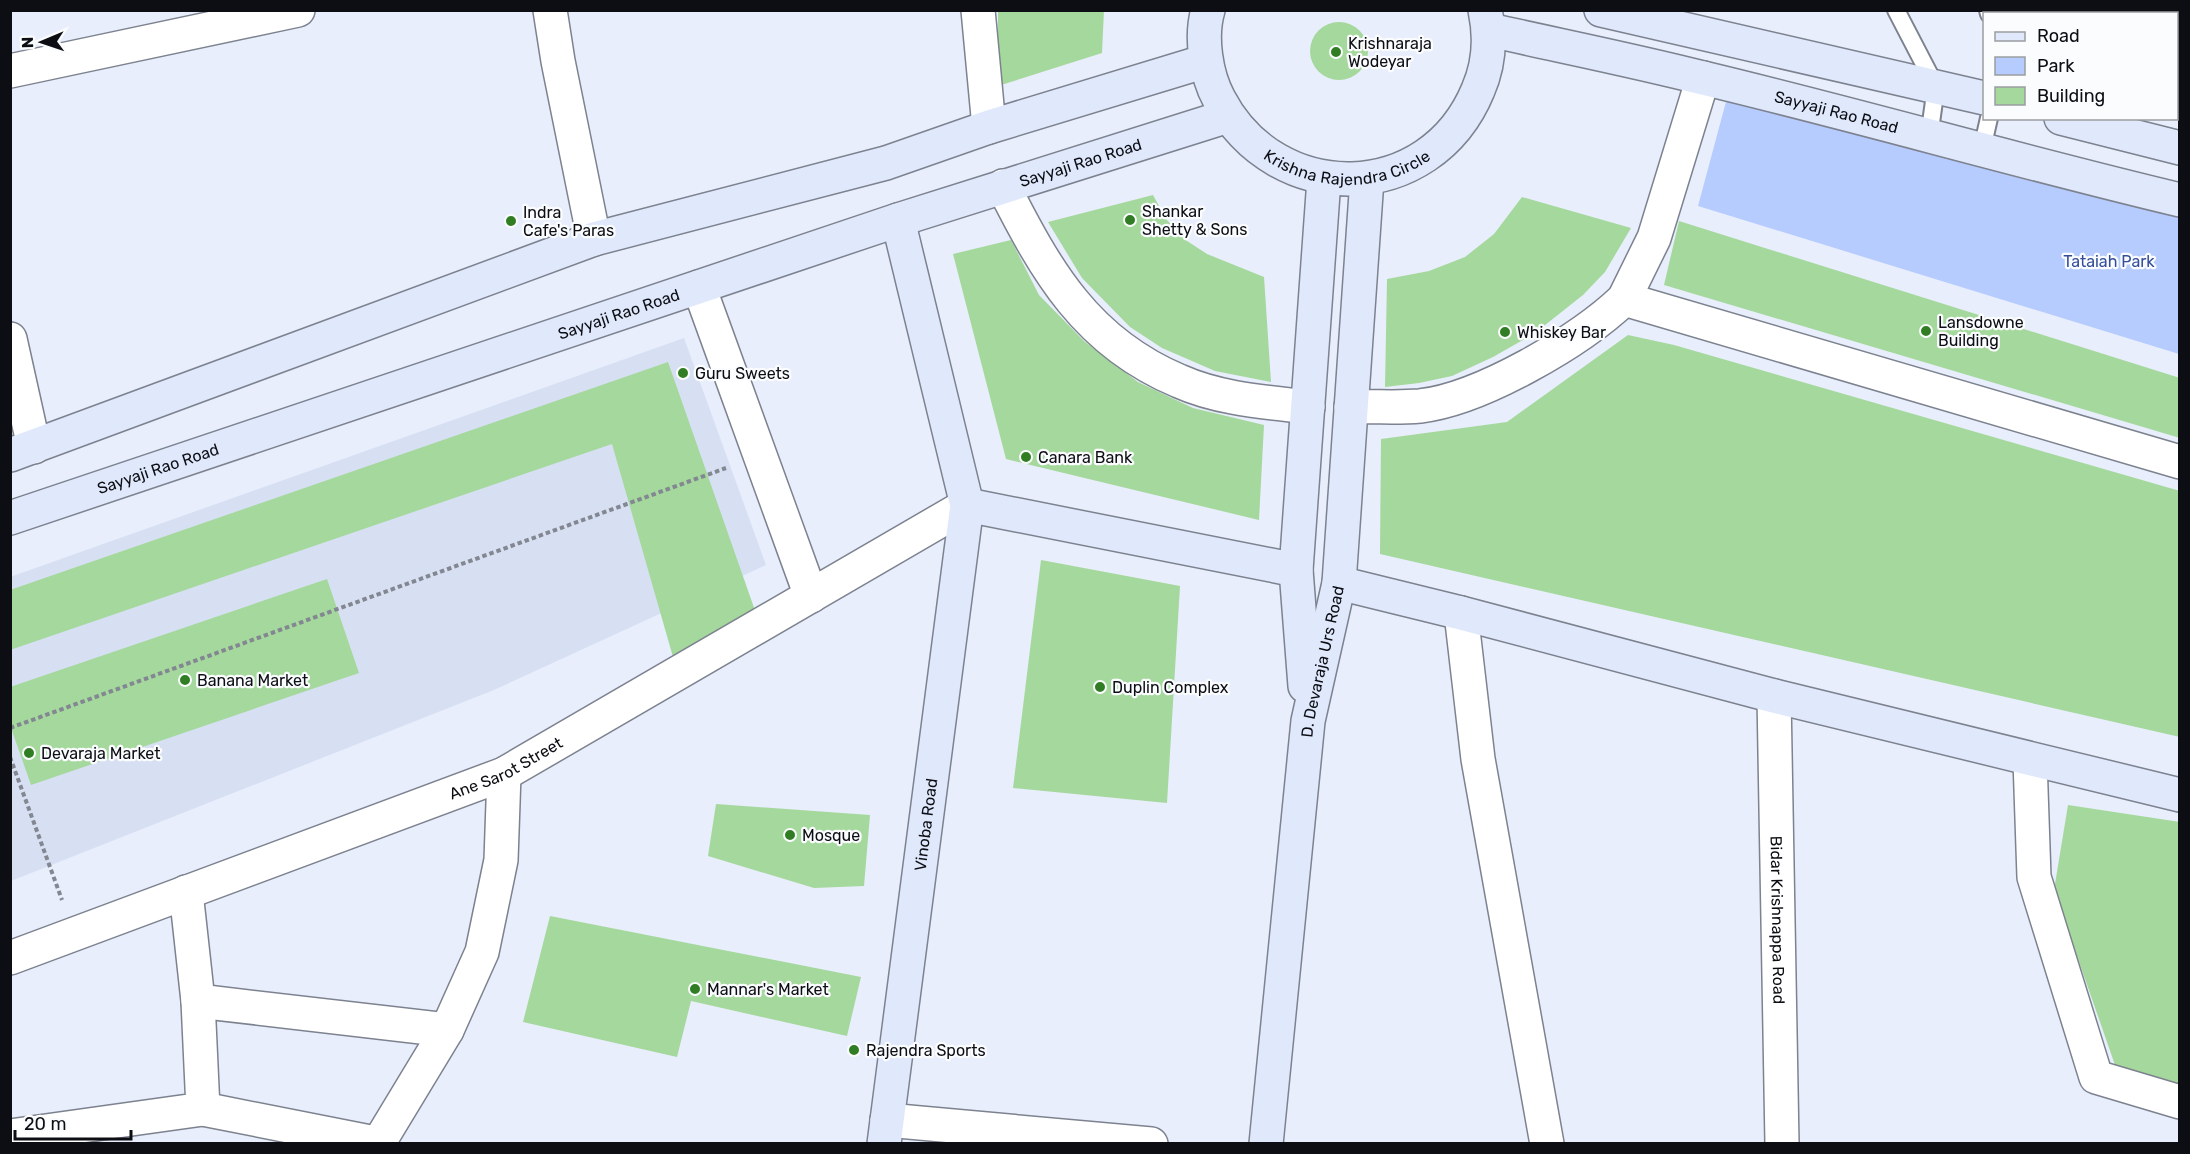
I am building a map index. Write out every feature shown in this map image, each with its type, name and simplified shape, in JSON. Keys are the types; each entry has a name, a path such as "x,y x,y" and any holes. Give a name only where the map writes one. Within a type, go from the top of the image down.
{"main road":[{"name":"Krishna Rajendra Circle","path":"1208,10 1206,61 1214,90 1228,116 1253,145 1286,167 1324,179 1367,179 1408,167 1443,144 1469,111 1485,73 1487,20"},
{"path":"1601,10 1983,98"},
{"name":"Sayyaji Rao Road","path":"1487,20 1929,137 1986,134 2060,171 2180,200"},
{"path":"22,451 594,239 886,163 989,127 1206,61"},
{"name":"Sayyaji Rao Road","path":"10,518 898,220 1228,116"},
{"path":"2069,120 2180,148"},
{"path":"1308,721 1296,570 1324,179"},
{"name":"D. Devaraja Urs Road","path":"1266,1143 1308,721 1338,584 1367,179"},
{"path":"898,220 967,506 1296,570"},
{"name":"Vinoba Road","path":"885,1131 967,506"},
{"path":"1338,584 1461,613 1774,696 2180,795"}],"street":[{"path":"10,71 298,10"},
{"path":"550,10 594,239"},
{"path":"978,10 989,127"},
{"path":"1351,407 1421,405 1483,387 1543,358 1609,313 1624,298 1654,238 1703,78"},
{"path":"1003,186 1040,258 1078,311 1132,356 1189,385 1238,399 1308,407"},
{"path":"699,287 811,596"},
{"path":"1624,298 2180,462"},
{"path":"10,339 22,451"},
{"name":"Ane Sarot Street","path":"10,958 504,774 967,506"},
{"path":"1461,613 1478,759 1547,1143"},
{"name":"Bidar Krishnappa Road","path":"1774,696 1782,1143"},
{"path":"2030,760 2034,877 2096,1077 2180,1102"},
{"path":"10,1136 203,1109 379,1143 447,1030 482,952 501,860 504,774"},
{"path":"186,892 198,1001 203,1109"},
{"path":"198,1001 447,1030"},
{"path":"885,1131 1151,1143"}],"lane":[{"path":"1896,10 1936,87 1929,137"}],"path":[{"path":"10,728 760,456"},
{"path":"10,757 74,934"}],"shaded area":[{"name":"Devaraja Market","path":"684,338 766,565 494,690 11,881 10,577"}],"green space":[{"name":"Tataiah Park","path":"1727,98 2179,208 2179,354 1698,206"}],"building":[{"path":"998,10 1104,10 1102,53 998,86"},
{"path":"1333,22 1345,22 1360,30 1368,45 1368,57 1360,72 1345,80 1333,80 1318,72 1310,57 1310,45 1318,30"},
{"path":"1153,195 1166,219 1184,239 1207,254 1264,277 1271,382 1215,371 1162,348 1130,327 1082,278 1048,222"},
{"path":"1522,197 1631,228 1605,272 1583,295 1535,333 1493,357 1452,376 1385,387 1387,279 1429,271 1465,257 1494,234"},
{"name":"Lansdowne Building","path":"1679,221 2180,378 2180,438 1664,285"},
{"path":"1011,240 1039,295 1084,341 1138,382 1193,408 1264,425 1259,520 1006,459 953,254"},
{"path":"1628,335 1674,345 2180,491 2180,737 1380,554 1381,439 1507,422"},
{"path":"668,362 765,639 673,657 612,444 10,650 10,590"},
{"name":"Duplin Complex","path":"1041,560 1180,586 1167,803 1013,788"},
{"name":"Banana Market","path":"327,579 359,673 31,785 10,725 10,687"},
{"name":"Mosque","path":"716,804 870,815 864,886 814,888 708,856"},
{"path":"2068,805 2180,822 2180,1089 2115,1065 2054,890"},
{"name":"Mannar's Market","path":"550,916 861,977 847,1036 691,1001 677,1057 523,1022"}],"place":[{"name":"Krishnaraja Wodeyar","path":"1336,52"},
{"name":"Shankar Shetty & Sons","path":"1130,220"},
{"name":"Indra Cafe's Paras","path":"511,221"},
{"name":"Lansdowne Building","path":"1926,331"},
{"name":"Whiskey Bar","path":"1505,332"},
{"name":"Guru Sweets","path":"683,373"},
{"name":"Canara Bank","path":"1026,457"},
{"name":"Banana Market","path":"185,680"},
{"name":"Duplin Complex","path":"1100,687"},
{"name":"Devaraja Market","path":"29,753"},
{"name":"Mosque","path":"790,835"},
{"name":"Mannar's Market","path":"695,989"},
{"name":"Rajendra Sports","path":"854,1050"}]}
